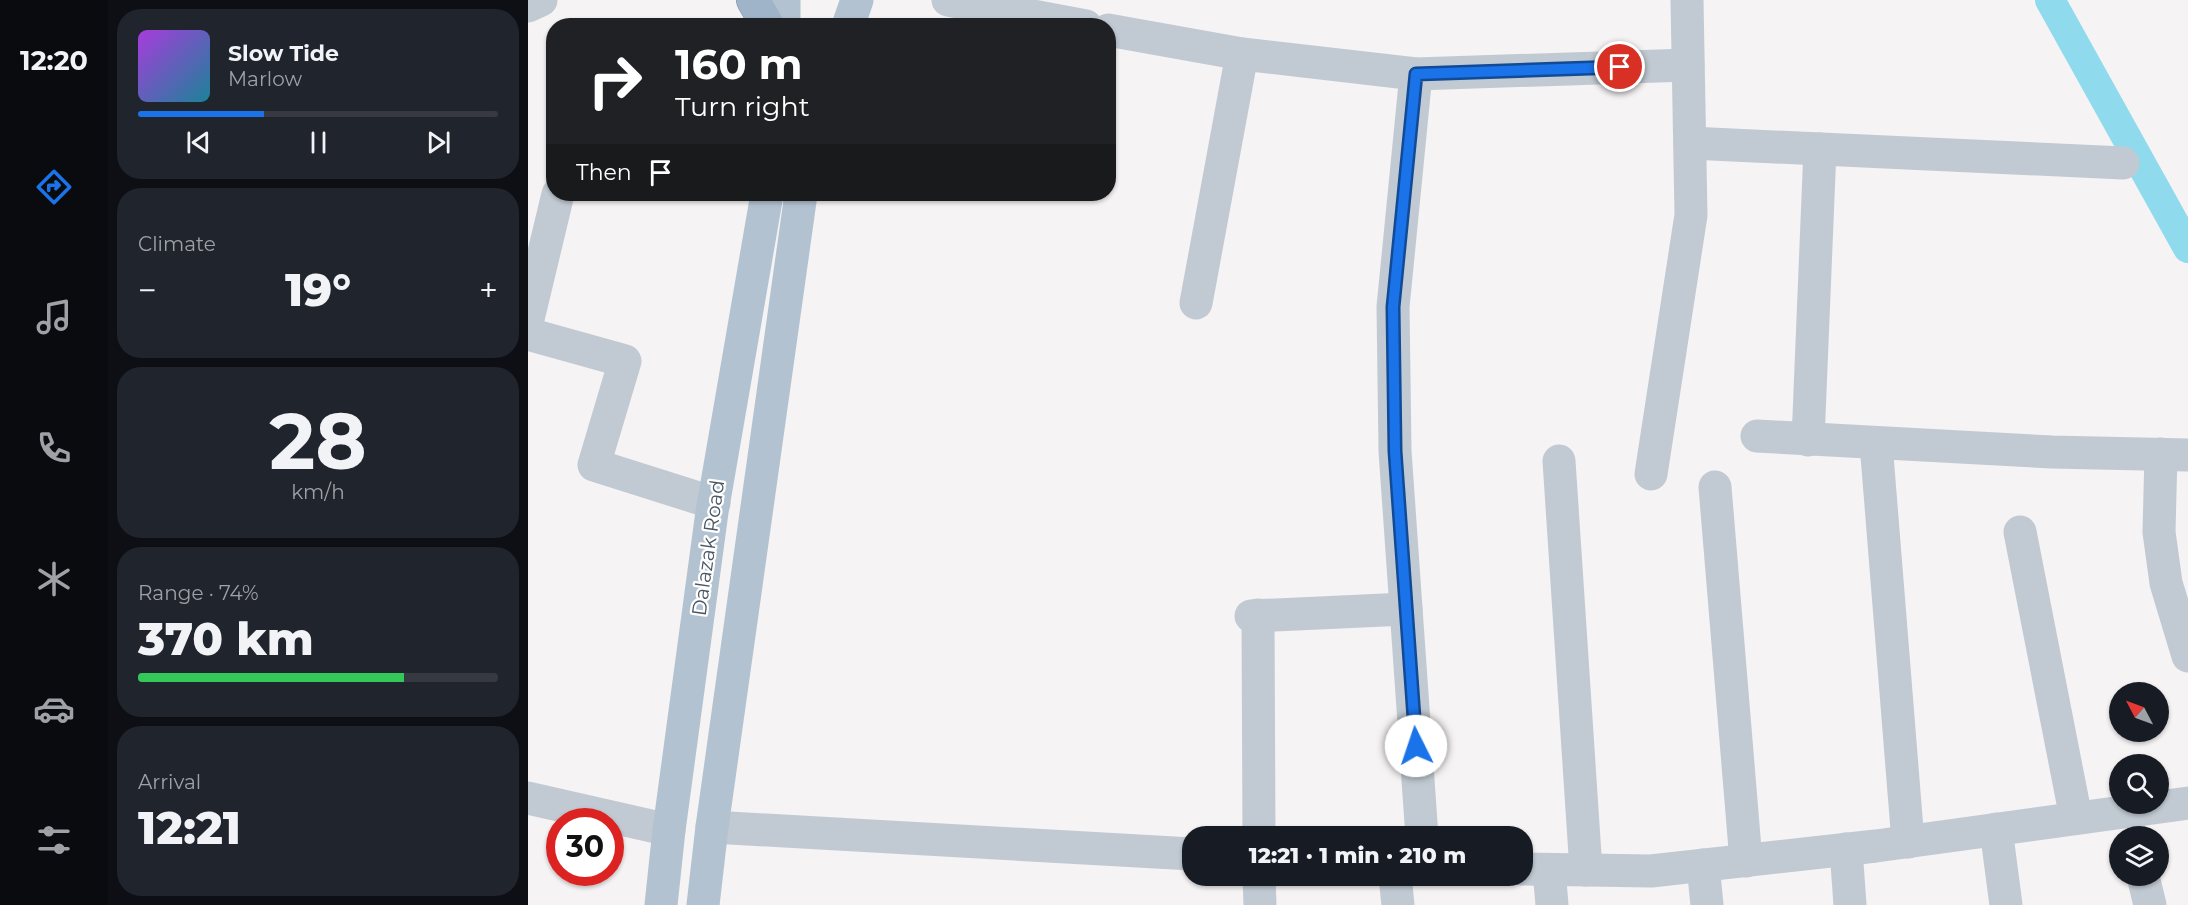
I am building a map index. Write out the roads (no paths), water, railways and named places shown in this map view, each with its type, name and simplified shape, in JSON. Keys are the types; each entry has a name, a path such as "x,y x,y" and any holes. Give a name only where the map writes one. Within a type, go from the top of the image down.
{"highway":[{"path":"753,0 763,18"}],"main road":[{"path":"784,0 784,18"},
{"path":"851,18 857,0"},
{"name":"Dalazak Road","path":"661,905 669,830 714,503 766,201"},
{"path":"703,905 800,201"},
{"path":"669,830 712,827"}],"street":[{"path":"528,6 541,0"},
{"path":"948,0 1044,18"},
{"path":"1651,474 1691,215 1687,0"},
{"path":"1116,31 1242,54 1416,74 1688,65"},
{"path":"1196,303 1242,54"},
{"path":"1416,74 1393,307 1395,451 1421,826"},
{"path":"1690,143 2123,163"},
{"path":"1808,440 1820,149"},
{"path":"528,319 556,201"},
{"path":"528,334 625,361 594,465 714,503"},
{"path":"1757,436 2052,452 2175,455 2158,532 2166,583 2188,656"},
{"path":"1875,443 1908,842"},
{"path":"1559,461 1586,870"},
{"path":"1715,487 1746,861"},
{"path":"2020,532 2076,819"},
{"path":"1259,826 1255,616 1406,609"},
{"path":"528,798 669,830"},
{"path":"1552,905 1536,869 1651,871 1908,842 2076,819 2130,824 2188,803"},
{"path":"712,827 1182,853"},
{"path":"1996,829 2006,905"},
{"path":"1846,849 1850,905"},
{"path":"1703,865 1707,905"},
{"path":"1260,886 1260,905"},
{"path":"1396,886 1398,905"},
{"path":"2145,886 2150,905"}],"waterway":[{"path":"2050,0 2188,248"}]}
